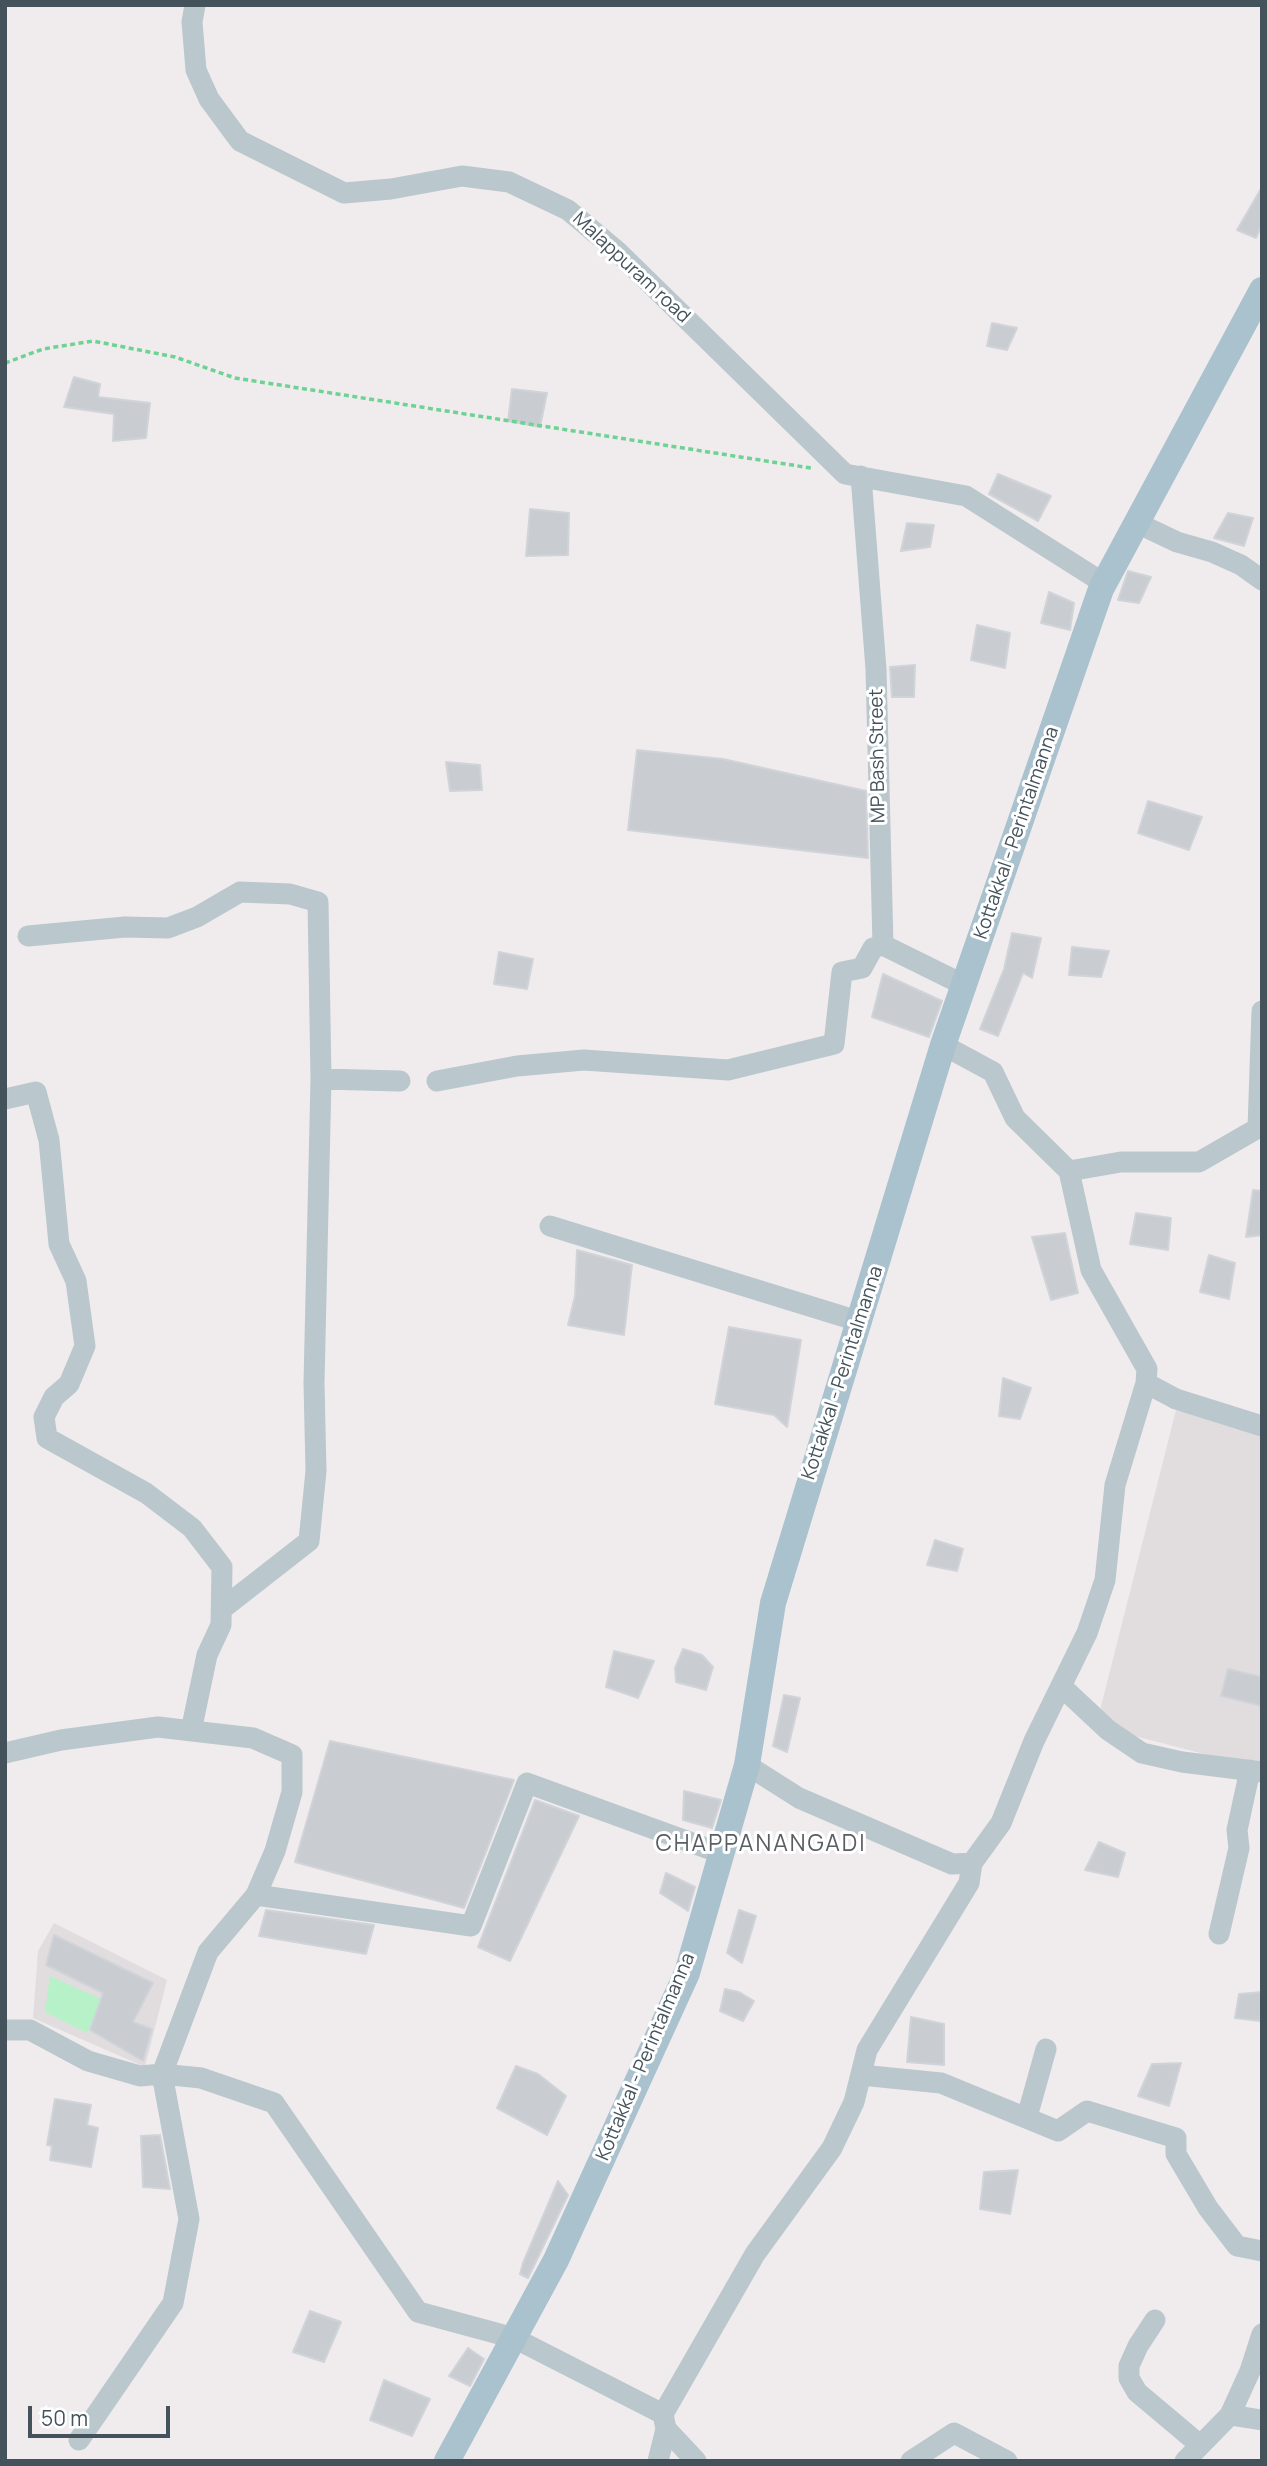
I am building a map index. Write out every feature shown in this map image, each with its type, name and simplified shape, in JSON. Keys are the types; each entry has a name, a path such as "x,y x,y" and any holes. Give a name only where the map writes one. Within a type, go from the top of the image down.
{"main road":[{"name":"Kottakkal - Perintalmanna","path":"447,2461 556,2260 687,1973 747,1765 773,1603 803,1499 861,1322 943,1045 1105,584 1262,290"}],"street":[{"name":"Malappuram road","path":"195,5 192,22 197,70 209,99 240,141 344,193 391,189 462,176 509,182 568,210 617,251 853,475"},
{"path":"853,475 966,496 1105,584"},
{"name":"MP Bash Street","path":"853,475 876,669 883,945"},
{"path":"1137,523 1177,542 1212,552 1241,565 1262,580"},
{"path":"28,936 125,927 168,928 197,917 240,892 290,894 318,902 321,1079 314,1383 316,1471 309,1541 222,1609"},
{"path":"438,1082 517,1066 584,1060 729,1070 834,1044 842,972 862,968 873,948 883,945 964,985"},
{"path":"1069,1171 1121,1163 1199,1162 1258,1128 1262,1011"},
{"path":"658,2461 664,2421 755,2254 832,2148 854,2102 867,2050 969,1883 972,1863 1001,1823 1034,1741 1087,1633 1105,1580 1115,1485 1146,1383 1147,1369 1091,1270 1069,1171 1015,1118 993,1072 943,1045"},
{"path":"321,1079 400,1081"},
{"path":"5,1099 36,1092 48,1140 59,1244 76,1280 85,1346 69,1384 54,1397 44,1417 47,1438 117,1475 192,1528 222,1567 221,1625 206,1655 191,1731"},
{"path":"550,1226 861,1322"},
{"path":"1146,1383 1176,1399 1262,1426"},
{"path":"1062,1687 1108,1730 1142,1753 1182,1762 1256,1771 1237,1830 1239,1848 1219,1934"},
{"path":"5,1754 61,1740 158,1727 253,1738 292,1755 292,1792 275,1851 256,1895 208,1952 162,2074 189,2219 173,2303 79,2440"},
{"path":"747,1765 799,1798 952,1864 972,1863"},
{"path":"256,1895 471,1926 527,1783 720,1853"},
{"path":"5,2031 30,2030 88,2061 140,2076 162,2074 201,2078 274,2103 418,2312 514,2338 664,2421 696,2461"},
{"path":"1027,2117 1046,2049"},
{"path":"861,2075 941,2083 1058,2131 1087,2111 1176,2138 1176,2154 1208,2208 1237,2246 1262,2251"},
{"path":"1155,2320 1129,2365 1129,2378 1137,2392 1199,2445"},
{"path":"1185,2461 1230,2415 1251,2371 1262,2334"},
{"path":"1230,2415 1262,2420"},
{"path":"911,2461 954,2433 1007,2461"}],"path":[{"path":"5,363 43,349 93,341 175,356 234,378 853,475"}],"shaded area":[{"path":"1176,1410 1262,1431 1262,1769 1096,1726"},
{"path":"54,1923 167,1980 145,2067 33,2018 38,1951"}],"green space":[{"path":"50,1976 103,2000 87,2033 45,2012"}],"building":[{"path":"1262,187 1262,224 1256,238 1237,230"},
{"path":"992,323 1017,328 1007,350 987,346"},
{"path":"74,377 100,384 98,397 150,403 146,438 113,441 114,414 64,407"},
{"path":"512,389 547,393 540,427 508,421"},
{"path":"998,474 1051,496 1038,521 989,494"},
{"path":"530,509 569,513 568,555 526,556"},
{"path":"1228,513 1253,518 1244,546 1214,538"},
{"path":"907,523 934,525 930,547 901,551"},
{"path":"1128,571 1151,577 1139,603 1118,600"},
{"path":"1049,592 1074,603 1070,630 1041,623"},
{"path":"977,625 1010,633 1005,668 971,660"},
{"path":"915,665 914,697 892,697 890,667"},
{"path":"637,750 723,759 866,791 868,858 628,830"},
{"path":"446,762 480,765 482,790 450,791"},
{"path":"1148,801 1202,817 1189,850 1138,833"},
{"path":"1012,933 1041,938 1032,978 1023,973 998,1036 980,1029 1004,969"},
{"path":"1072,947 1109,951 1101,977 1069,975"},
{"path":"499,952 533,959 527,989 494,984"},
{"path":"883,974 942,1001 929,1037 872,1017"},
{"path":"1253,1190 1262,1191 1262,1235 1246,1237"},
{"path":"1136,1213 1171,1218 1168,1250 1130,1244"},
{"path":"1065,1233 1078,1293 1051,1300 1032,1237"},
{"path":"577,1250 632,1265 624,1335 568,1325 575,1296"},
{"path":"1209,1255 1235,1263 1229,1299 1200,1292"},
{"path":"729,1327 801,1340 787,1427 774,1415 715,1404"},
{"path":"1003,1378 1031,1388 1020,1419 999,1416"},
{"path":"935,1540 963,1549 957,1571 927,1565"},
{"path":"683,1649 702,1655 713,1667 706,1690 676,1682 675,1668"},
{"path":"614,1651 654,1661 638,1698 606,1687"},
{"path":"1228,1669 1262,1677 1262,1706 1221,1696"},
{"path":"784,1695 800,1698 787,1752 773,1746"},
{"path":"330,1741 514,1780 464,1908 295,1862"},
{"path":"684,1791 721,1800 712,1828 683,1820"},
{"path":"535,1800 579,1816 510,1961 478,1947"},
{"path":"1099,1842 1125,1853 1118,1877 1085,1870"},
{"path":"666,1873 695,1887 688,1911 660,1893"},
{"path":"266,1910 374,1925 366,1954 259,1936"},
{"path":"739,1910 756,1916 742,1963 727,1953"},
{"path":"54,1935 153,1983 133,2022 152,2029 143,2061 90,2030 103,1993 46,1965"},
{"path":"725,1989 739,1992 754,2001 743,2021 720,2011"},
{"path":"1262,1992 1260,2021 1235,2018 1239,1994"},
{"path":"911,2017 944,2024 944,2065 907,2062"},
{"path":"1181,2063 1169,2106 1138,2096 1152,2064"},
{"path":"516,2066 538,2074 566,2096 547,2135 497,2108"},
{"path":"55,2099 91,2105 87,2125 98,2128 91,2167 50,2160 52,2146 47,2145"},
{"path":"160,2135 170,2189 143,2187 141,2136"},
{"path":"1018,2170 1010,2214 980,2209 984,2172"},
{"path":"558,2181 568,2195 528,2278 520,2274 523,2263"},
{"path":"310,2311 341,2322 324,2362 293,2352"},
{"path":"468,2348 484,2359 470,2386 449,2376"},
{"path":"384,2380 430,2399 412,2436 370,2420"}],"district":[{"name":"CHAPPANANGADI","path":"761,1845"}]}
